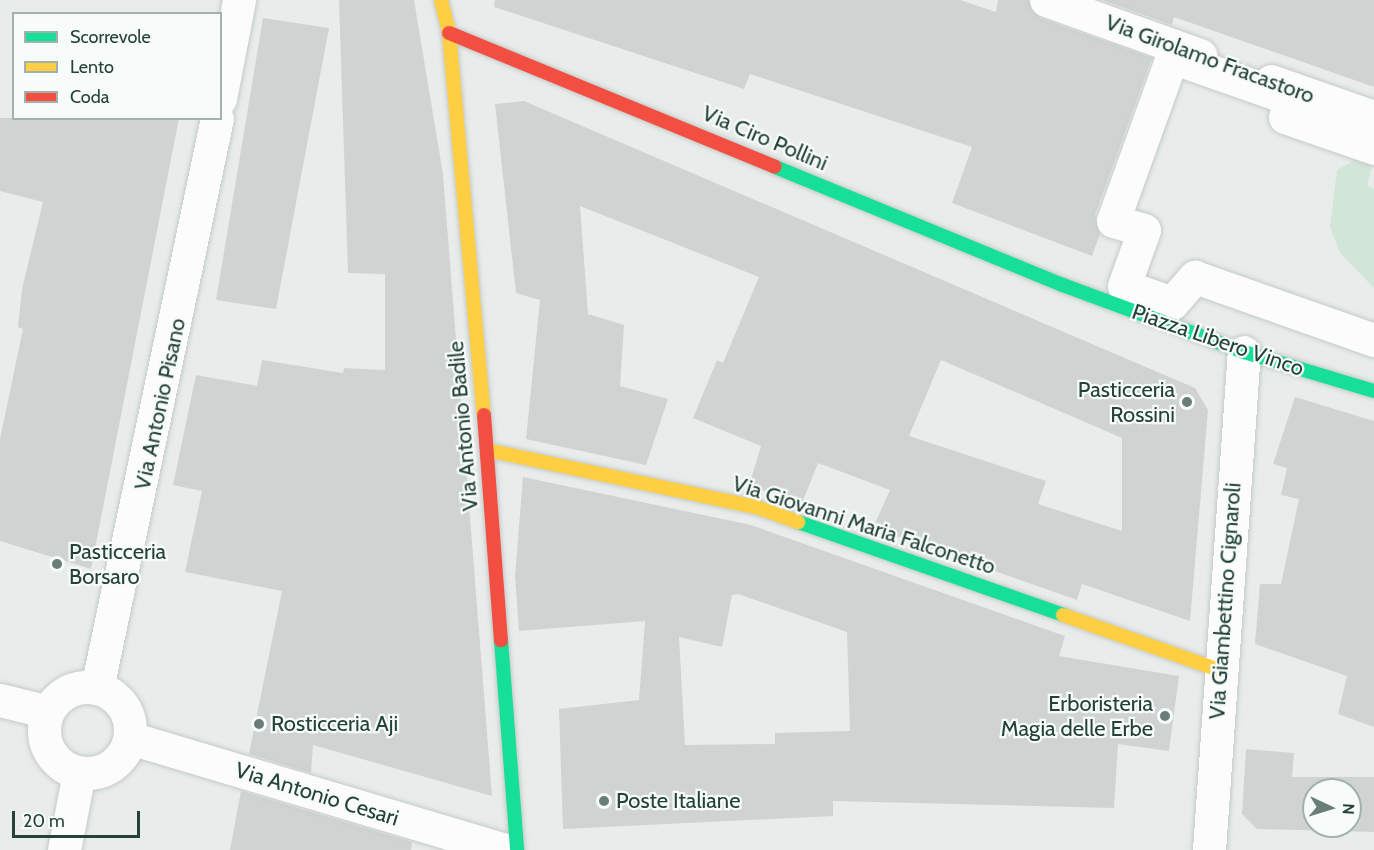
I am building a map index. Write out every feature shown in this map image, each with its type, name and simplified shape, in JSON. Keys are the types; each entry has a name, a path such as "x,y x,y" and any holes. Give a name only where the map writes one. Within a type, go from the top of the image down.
{"street":[{"path":"222,88 238,0"},
{"name":"Via Antonio Badile","path":"441,0 449,33 487,450 517,850"},
{"name":"Via Girolamo Fracastoro","path":"1046,0 1374,117"},
{"name":"Via Ciro Pollini","path":"449,33 1063,285"},
{"name":"Piazza Libero Vinco","path":"1374,148 1285,117 1291,99 1172,57 1113,221 1144,231 1124,286 1172,303 1195,277 1374,340"},
{"name":"Via Antonio Pisano","path":"97,688 217,120"},
{"name":"Piazza Libero Vinco","path":"1063,285 1244,352 1374,391"},
{"name":"Via Giambettino Cignaroli","path":"1209,850 1219,670 1244,352"},
{"name":"Via Giovanni Maria Falconetto","path":"487,450 756,507 1219,670"},
{"path":"97,688 123,706 130,738 112,766 79,773 61,765 49,750 44,731 48,712 68,691 97,688"},
{"path":"0,700 48,712"},
{"name":"Via Antonio Cesari","path":"130,738 505,850"},
{"path":"64,850 79,773"}],"green space":[{"path":"1362,156 1374,159 1367,185 1374,189 1374,288 1340,253 1330,227 1337,170"}],"building":[{"path":"339,0 414,0 443,174 492,796 313,745 311,773 249,754 282,591 185,572 202,491 173,485 196,375 257,386 262,360 343,373 344,368 385,370 385,274 348,273"},
{"path":"495,0 960,0 996,12 998,0 1028,0 1040,18 1152,58 1095,215 1100,234 1092,256 952,203 972,147 750,74 744,89 494,7"},
{"path":"1102,0 1374,0 1374,87 1174,17 1172,25"},
{"path":"263,18 329,28 276,309 216,300"},
{"path":"524,101 1195,388 1208,410 1190,621 1082,584 1077,600 873,528 890,490 818,463 802,503 749,486 761,446 693,418 717,360 723,363 759,277 580,206 588,314 624,325 620,386 668,399 646,465 526,439 540,300 516,293 495,104","holes":["941,360 1122,438 1122,531 1038,504 1046,481 909,436"]},
{"path":"0,118 12,118 12,120 179,120 91,569 0,541 0,439 23,329 18,327 22,289 43,202 0,191"},
{"path":"1295,397 1374,421 1374,727 1338,714 1347,676 1255,644 1260,584 1281,584 1299,499 1281,495 1287,468 1273,464"},
{"path":"523,477 751,525 1065,636 1059,656 1179,676 1169,751 1118,744 1114,808 833,801 833,816 563,829 559,709 639,700 645,621 519,631 515,576","holes":["738,594 847,632 850,731 775,733 775,744 685,745 679,637 722,647 732,595"]},
{"path":"1246,749 1294,753 1292,777 1374,777 1374,832 1362,832 1362,778 1302,778 1302,830 1257,829 1242,814"},
{"path":"241,791 412,842 411,850 230,850"}],"traffic: fast":[{"path":"775,167 1063,285 1244,352 1374,391"},
{"path":"798,522 1063,615"},
{"path":"501,640 517,850"}],"traffic: slow":[{"path":"441,0 449,33 484,415"},
{"path":"487,450 756,507 798,522"},
{"path":"1063,615 1219,670"}],"traffic: jam":[{"path":"449,33 775,167"},
{"path":"484,415 501,640"}],"place":[{"name":"Pasticceria Rossini","path":"1187,402"},
{"name":"Pasticceria Borsaro","path":"57,564"},
{"name":"Erboristeria Magia delle Erbe","path":"1165,716"},
{"name":"Rosticceria Aji","path":"259,724"},
{"name":"Poste Italiane","path":"604,801"}]}
